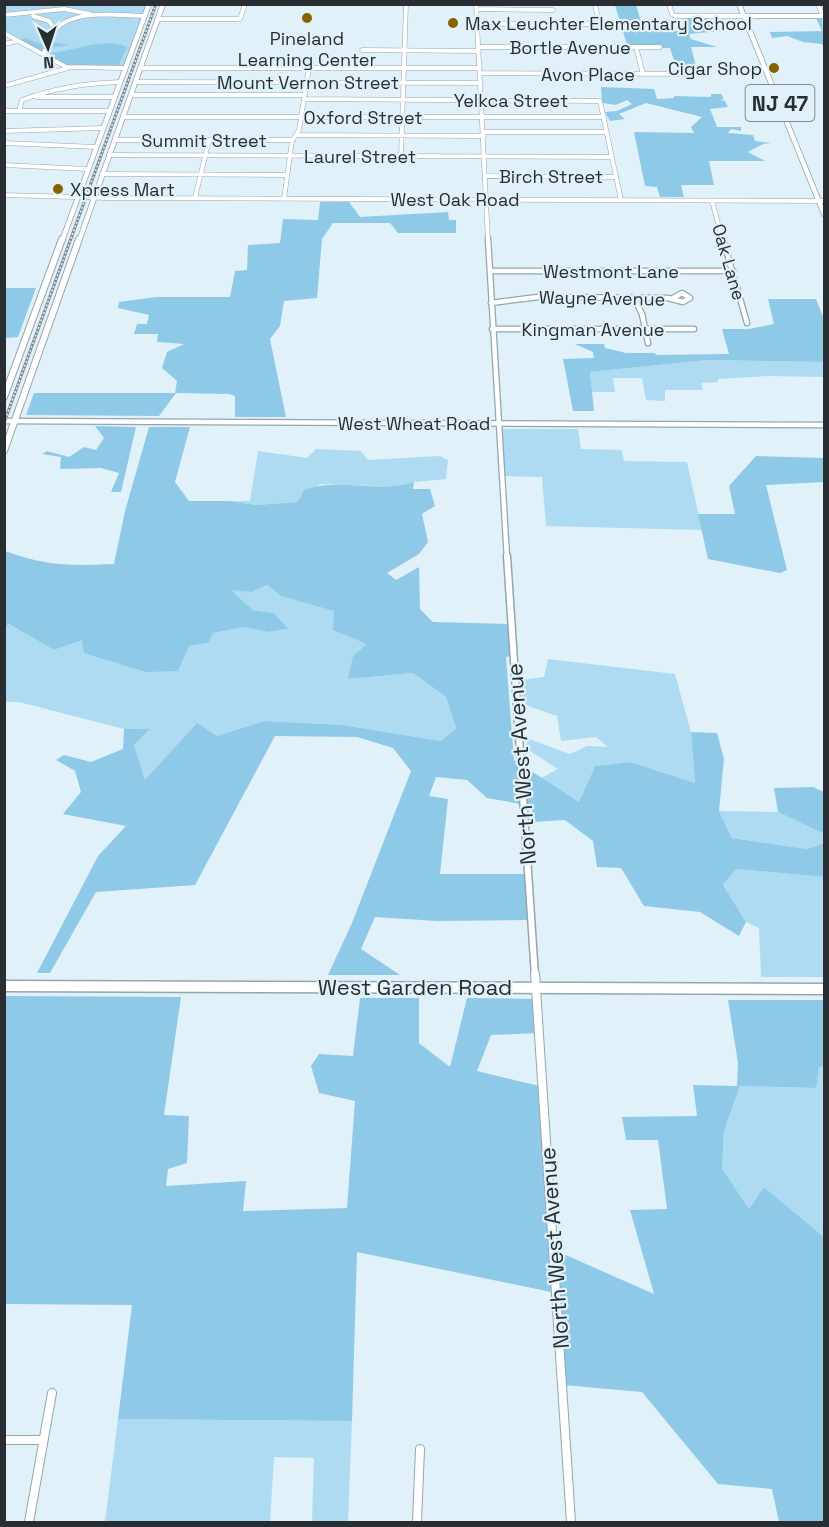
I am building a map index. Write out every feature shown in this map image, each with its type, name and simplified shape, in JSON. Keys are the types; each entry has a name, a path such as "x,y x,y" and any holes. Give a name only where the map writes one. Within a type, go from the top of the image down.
{"main road":[{"path":"4,397 149,4"},
{"path":"4,451 163,4"},
{"name":"NJ 47","path":"739,4 822,201 825,214"},
{"path":"743,16 824,16"},
{"path":"125,68 141,68"},
{"name":"West Garden Road","path":"4,986 825,989"}],"street":[{"path":"43,55 55,30 80,16 68,4 45,14 46,20 55,30"},
{"path":"158,19 241,19 245,4"},
{"path":"401,156 406,4"},
{"path":"595,4 599,24"},
{"path":"669,4 672,14 676,16 743,16"},
{"path":"818,4 824,16"},
{"path":"476,7 553,10"},
{"name":"North West Avenue","path":"476,7 487,176 492,329 500,423 520,768 538,988 572,1522"},
{"path":"4,15 23,15 54,10 105,16"},
{"path":"23,15 58,22 105,16 145,16"},
{"path":"478,24 615,24"},
{"path":"4,33 69,68"},
{"path":"4,44 18,41"},
{"path":"636,47 644,74"},
{"name":"Bortle Avenue","path":"362,50 660,47"},
{"path":"4,86 69,68 125,68"},
{"name":"Avon Place","path":"141,68 404,68 696,74"},
{"path":"284,199 290,155 302,117 309,68"},
{"path":"4,80 12,84"},
{"path":"19,111 20,101 33,96 80,83 120,82"},
{"name":"Mount Vernon Street","path":"136,82 481,83"},
{"name":"Yelkca Street","path":"131,95 403,100 596,100 601,102 604,117"},
{"path":"33,96 114,97"},
{"path":"4,111 109,111"},
{"name":"Oxford Street","path":"123,117 604,117"},
{"path":"604,117 621,200"},
{"path":"5,131 103,128"},
{"name":"Summit Street","path":"296,135 401,136 607,132"},
{"name":"Summit Street","path":"115,140 293,140"},
{"path":"195,198 209,140"},
{"path":"4,143 96,147"},
{"name":"Laurel Street","path":"109,155 611,157"},
{"path":"4,165 88,169"},
{"path":"102,174 287,175"},
{"name":"Birch Street","path":"487,176 616,177"},
{"name":"West Oak Road","path":"4,195 86,198 822,201"},
{"name":"Oak Lane","path":"712,201 747,322"},
{"name":"Westmont Lane","path":"490,271 733,271"},
{"name":"Wayne Avenue","path":"491,303 538,297 668,298 683,302 690,297 677,293 673,298"},
{"path":"634,298 641,310 648,343"},
{"name":"Kingman Avenue","path":"492,329 694,329"},
{"name":"West Wheat Road","path":"4,421 825,425"},
{"path":"29,1522 52,1393"},
{"path":"4,1440 43,1440"},
{"path":"417,1522 420,1449"}],"shaded area":[{"path":"6,5 149,5 125,68 69,68 5,33"},
{"path":"615,5 636,5 644,31 688,31 683,16 708,16 711,23 718,24 720,31 689,34 691,39 717,47 691,47 698,74 686,66 676,66 670,48 628,48"},
{"path":"816,18 822,18 824,48 822,44 803,42 787,36 772,38 770,32 822,31"},
{"path":"26,38 40,44 46,41 69,45 49,48 47,53 107,43 127,47 118,67 66,69 18,41"},
{"path":"601,87 654,89 657,99 674,98 674,96 711,97 711,94 721,94 724,99 720,100 725,101 728,107 710,109 717,127 741,127 741,131 731,129 728,133 753,135 755,141 771,143 763,144 748,152 765,161 709,161 714,185 681,185 684,197 660,197 657,187 645,186 634,132 694,133 691,127 702,117 646,103 619,114 625,119 610,121 605,112 617,111 632,104 627,100 616,105 602,103"},
{"path":"320,202 349,202 360,217 448,212 449,220 456,220 456,233 398,233 390,223 333,223 322,239 317,298 284,301 280,326 270,339 286,417 235,417 235,396 176,393 159,416 26,415 34,393 175,393 177,381 162,368 167,352 184,344 157,342 158,334 134,334 137,324 147,324 149,315 118,308 119,302 157,297 230,297 235,271 247,270 248,245 280,243 283,219 318,220"},
{"path":"5,288 36,288 18,337 5,338"},
{"path":"768,299 816,299 824,319 824,362 707,360 590,372 594,411 573,411 563,359 594,358 593,352 575,344 604,344 605,348 626,353 655,353 656,355 729,354 722,329 749,329 774,324"},
{"path":"707,360 824,362 824,377 768,376 718,379 718,382 701,383 703,390 665,390 665,401 646,400 642,378 613,378 615,392 592,392 590,372"},
{"path":"95,426 136,427 121,492 111,492 119,473 101,468 60,469 61,457 42,454 47,451 69,457 84,447 96,450 104,438"},
{"path":"149,427 190,427 175,482 189,501 230,501 256,505 298,502 304,490 331,485 387,486 414,482 413,489 430,489 435,506 422,514 428,542 419,554 387,573 396,580 419,567 420,609 433,622 511,624 513,655 506,657 514,760 579,802 595,766 631,762 695,783 691,732 717,733 724,759 719,811 732,838 807,849 824,843 824,877 736,869 723,885 746,922 739,936 700,912 644,906 621,868 597,867 593,841 565,820 532,822 532,806 487,798 467,780 436,777 429,796 448,799 440,874 528,874 531,920 437,921 375,917 361,949 400,975 328,975 352,923 411,771 393,748 357,737 275,736 195,885 96,892 50,973 37,973 98,856 126,826 63,814 81,792 75,771 56,760 64,755 91,762 123,749 124,729 150,729 134,745 145,780 197,723 217,736 264,721 343,725 441,741 456,728 446,697 413,673 348,679 353,656 367,644 333,630 334,611 281,596 267,585 252,592 231,590 253,610 274,613 288,629 268,632 244,627 213,633 209,643 189,646 178,671 146,672 84,653 82,640 54,650 9,624 5,627 5,551 33,560 58,564 114,564 125,511"},
{"path":"499,429 578,429 581,449 622,450 624,461 687,462 702,530 546,526 542,477 502,476"},
{"path":"316,449 361,451 368,460 439,456 448,460 446,479 414,482 401,487 320,484 298,502 256,505 230,501 250,501 258,451 307,458"},
{"path":"756,456 824,458 824,482 766,485 787,570 780,573 708,559 698,514 735,514 729,486"},
{"path":"267,585 281,596 335,611 368,644 348,679 413,673 446,697 456,728 441,741 343,725 264,721 217,736 145,781 134,745 149,729 124,729 19,702 5,702 5,627 9,624 54,650 82,640 189,646 209,643 213,633 244,627 268,632 287,629 274,613 253,610 230,589 252,592"},
{"path":"548,659 675,674 691,732 695,783 631,762 595,766 579,802 539,779 558,769 525,748 529,739 570,754 587,746 608,747 596,737 561,741 557,716 522,704 521,680 544,677"},
{"path":"813,787 824,792 824,834 778,812 774,788"},
{"path":"719,811 778,812 824,834 824,843 807,849 732,838"},
{"path":"736,869 824,877 824,977 761,977 759,928 746,922 723,885"},
{"path":"5,996 181,997 164,1115 189,1116 187,1163 168,1169 166,1186 246,1181 243,1211 347,1208 355,1101 319,1093 311,1066 319,1054 353,1056 360,998 419,998 419,1043 450,1067 467,998 536,999 539,1033 491,1035 477,1071 544,1087 552,1249 654,1294 630,1210 667,1209 658,1140 626,1140 622,1117 697,1116 693,1085 737,1086 738,1063 728,1000 824,1000 824,1066 819,1067 816,1088 740,1086 724,1131 722,1168 749,1209 764,1187 824,1237 824,1522 779,1522 772,1489 718,1484 642,1392 563,1385 556,1293 357,1252 352,1421 118,1419 132,1305 5,1304"},
{"path":"819,1066 824,1066 824,1237 764,1187 749,1209 722,1168 724,1131 740,1086 815,1088"},
{"path":"118,1419 352,1421 348,1522 312,1522 314,1458 274,1457 270,1522 105,1522"}],"railway":[{"path":"4,423 156,4"}],"place":[{"name":"Pineland Learning Center","path":"307,18"},
{"name":"Max Leuchter Elementary School","path":"453,23"},
{"name":"Cigar Shop","path":"774,68"},
{"name":"Xpress Mart","path":"58,189"}]}
